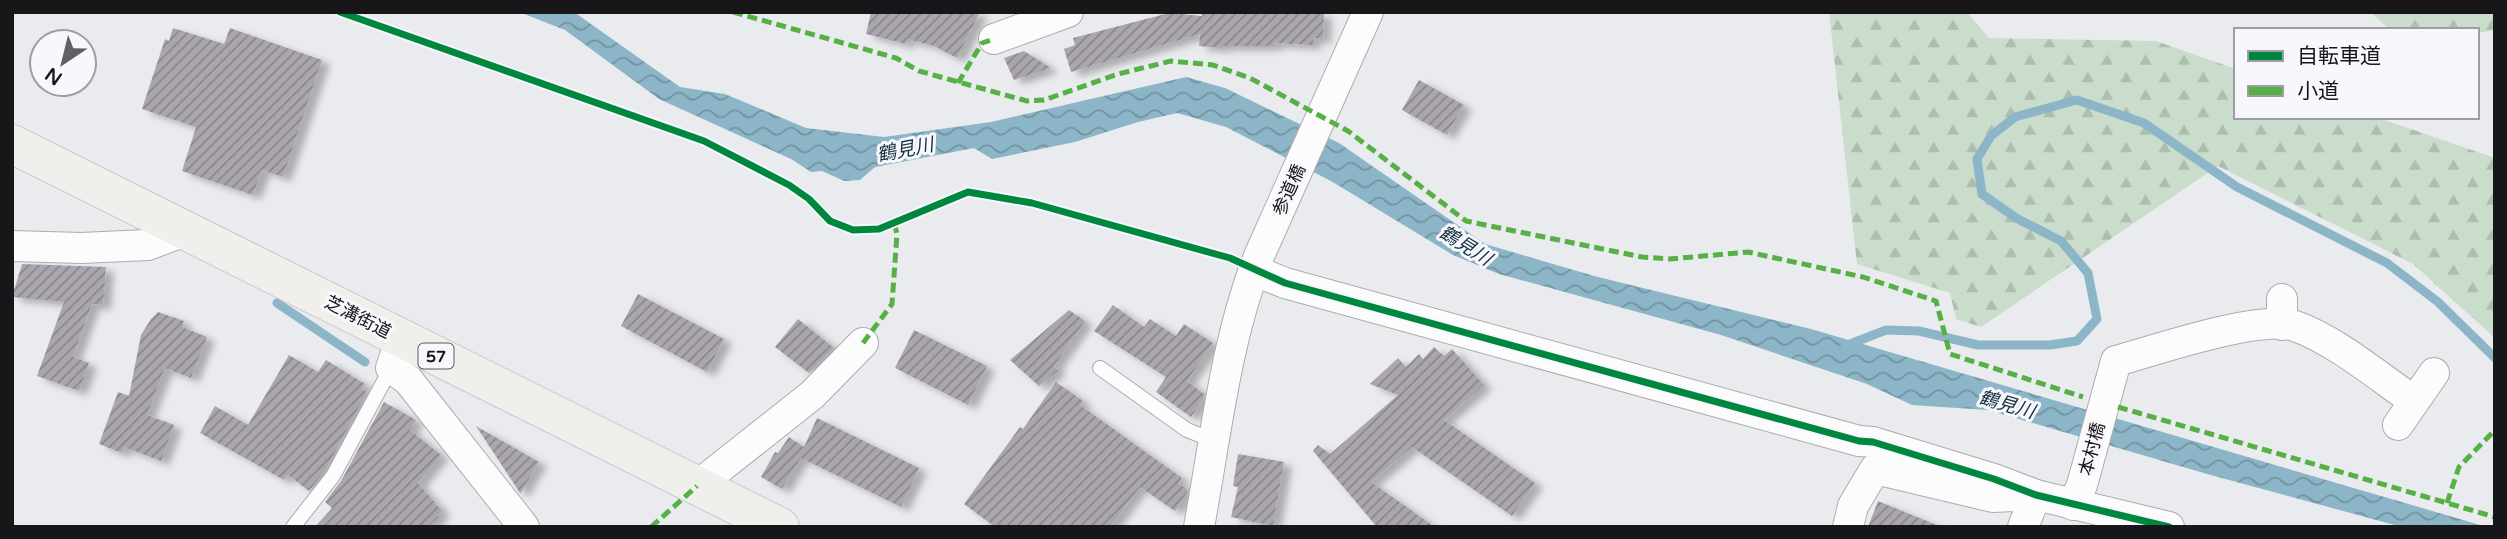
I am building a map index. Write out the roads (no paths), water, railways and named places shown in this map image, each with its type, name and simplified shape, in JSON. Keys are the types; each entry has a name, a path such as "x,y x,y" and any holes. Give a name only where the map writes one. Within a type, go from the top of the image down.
{"main road":[{"name":"芝溝街道","path":"12,144 185,231 396,353 697,486 780,527"}],"street":[{"path":"995,39 1068,12"},
{"name":"参道橋","path":"1199,527 1233,337 1256,263 1368,12"},
{"path":"14,252 148,245 185,231"},
{"path":"1256,263 1285,283 1859,441 1873,442 1994,479 2036,495"},
{"name":"本村橋","path":"2077,495 2116,361 2252,324 2282,312 2293,325 2322,338 2406,413 2434,373"},
{"path":"697,486 812,395 863,343"},
{"path":"396,353 408,380 524,527"},
{"path":"1849,527 1853,506 1875,469 1993,497 2077,495 2153,525"},
{"path":"2023,527 2036,495"}],"lane":[{"path":"293,527 333,477 396,353"},
{"path":"1100,368 1187,430 1215,441"}],"water":[{"name":"鶴見川","path":"519,12 574,12 680,87 725,94 806,128 884,137 991,122 1186,77 1225,88 1339,143 1485,244 1594,276 1811,329 2487,527 2402,527 1988,410 1912,405 1867,384 1721,335 1499,274 1453,255 1331,181 1226,127 1177,113 1075,142 992,159 974,148 875,167 860,180 844,181 822,171 811,172 791,159 659,99 565,30"}],"waterway":[{"path":"1845,346 1886,330 1919,331 1978,345 2050,345 2077,341 2097,319 2088,273 2061,241 2016,218 1982,194 1977,159 1991,136 2015,117 2077,100 2144,123 2237,187 2387,263 2438,302 2495,358"},
{"path":"277,303 365,362"}]}
